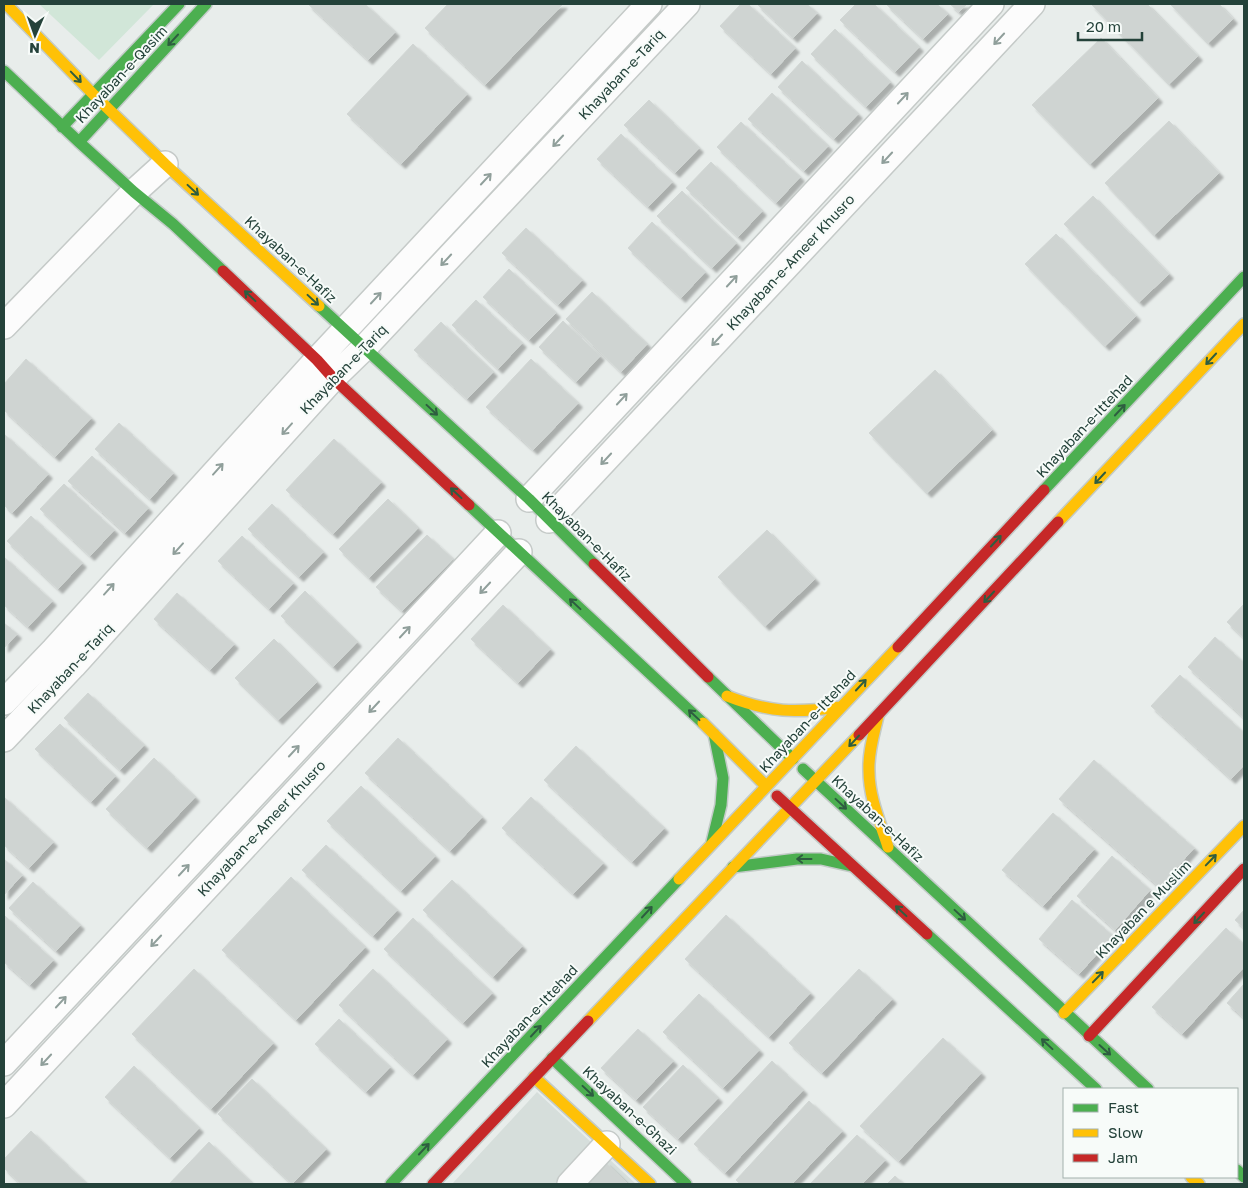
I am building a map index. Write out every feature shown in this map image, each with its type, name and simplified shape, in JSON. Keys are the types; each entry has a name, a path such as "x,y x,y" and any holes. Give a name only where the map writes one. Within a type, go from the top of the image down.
{"main road":[{"name":"Khayaban-e-Hafiz","path":"6,4 94,95 165,164 528,499 727,696 816,781 1147,1088"},
{"name":"Khayaban-e-Qasim","path":"62,127 179,4"},
{"name":"Khayaban-e-Qasim","path":"79,142 206,4"},
{"path":"6,76 134,192 173,224 498,533 714,734 766,786 1095,1088"},
{"name":"Khayaban-e-Ittehad","path":"391,1184 793,759 1244,277"},
{"path":"433,1184 816,781 1244,324"},
{"path":"727,696 759,708 784,711 808,712 840,707"},
{"path":"878,715 870,747 869,778 873,802 888,848"},
{"path":"712,844 721,805 723,778 714,734"},
{"name":"Khayaban e Muslim","path":"1064,1012 1244,826"},
{"path":"733,867 797,859 821,859 852,866"},
{"path":"1089,1036 1244,869"},
{"name":"Khayaban-e-Ghazi","path":"552,1058 686,1184"},
{"path":"534,1077 650,1184"}],"street":[{"name":"Khayaban-e-Tariq","path":"4,739 106,629 325,369 346,330 649,4"},
{"name":"Khayaban-e-Tariq","path":"4,702 86,614 325,369 365,347 687,4"},
{"path":"528,499 991,4"},
{"name":"Khayaban-e-Ameer Khusro","path":"549,520 1032,4"},
{"path":"4,326 134,192 165,164"},
{"name":"Khayaban-e-Ameer Khusro","path":"4,1063 498,533"},
{"name":"Khayaban-e-Ameer Khusro","path":"4,1105 519,552"},
{"path":"86,614 85,623 90,630 99,632 106,629"},
{"path":"54,650 59,649 68,653 73,661 72,666"},
{"path":"158,898 179,917"},
{"path":"570,1184 607,1144"}],"shaded area":[{"path":"537,1092 636,1184 452,1184"}],"green space":[{"path":"39,4 154,4 99,60"}],"building":[{"path":"308,4 365,4 395,32 368,60"},
{"path":"448,4 563,4 485,85 425,28"},
{"path":"741,4 748,4 795,48 771,74 720,26"},
{"path":"757,4 807,4 817,13 793,38"},
{"path":"856,4 874,4 919,47 895,72 840,20"},
{"path":"886,4 937,4 948,14 923,39"},
{"path":"950,4 967,4 959,12"},
{"path":"1091,4 1147,4 1198,56 1169,84"},
{"path":"1170,4 1219,4 1233,19 1208,43"},
{"path":"835,29 890,82 866,107 811,54"},
{"path":"1101,38 1158,98 1090,164 1032,105"},
{"path":"413,44 467,94 401,164 347,114"},
{"path":"802,61 858,114 834,139 778,87"},
{"path":"772,93 828,146 804,171 748,119"},
{"path":"649,100 699,148 675,173 624,125"},
{"path":"1169,121 1219,173 1154,235 1105,183"},
{"path":"741,122 800,177 776,203 717,147"},
{"path":"621,134 672,182 648,207 597,159"},
{"path":"711,162 762,211 738,237 686,188"},
{"path":"682,191 736,243 712,268 657,216"},
{"path":"1093,196 1169,274 1139,302 1064,224"},
{"path":"652,222 705,272 681,298 628,248"},
{"path":"526,228 582,280 558,305 502,253"},
{"path":"1056,234 1136,316 1105,346 1025,264"},
{"path":"509,269 556,313 529,340 483,297"},
{"path":"592,292 647,344 621,372 566,319"},
{"path":"476,300 522,343 498,369 452,325"},
{"path":"563,321 600,356 576,382 539,347"},
{"path":"441,322 493,372 467,399 414,350"},
{"path":"26,359 91,418 55,457 4,410 4,384"},
{"path":"531,359 578,403 533,450 486,407"},
{"path":"935,370 992,430 927,493 869,433"},
{"path":"119,423 173,473 150,499 95,449"},
{"path":"4,434 48,474 12,513 4,505"},
{"path":"334,439 381,482 333,534 286,490"},
{"path":"92,456 148,508 125,533 68,481"},
{"path":"64,484 114,530 90,556 40,509"},
{"path":"388,499 418,528 369,578 339,549"},
{"path":"272,504 323,552 299,577 248,529"},
{"path":"31,516 82,563 58,589 7,541"},
{"path":"767,530 815,579 765,626 718,577"},
{"path":"427,535 453,559 402,611 376,587"},
{"path":"242,536 293,583 269,609 218,561"},
{"path":"4,557 52,601 28,627 4,605"},
{"path":"305,591 357,642 333,667 281,616"},
{"path":"177,593 234,644 210,670 154,619"},
{"path":"1244,604 1244,638 1227,622"},
{"path":"503,605 550,649 518,683 471,639"},
{"path":"4,623 17,634 4,648"},
{"path":"1215,637 1244,663 1244,718 1188,667"},
{"path":"274,639 317,682 278,720 235,678"},
{"path":"1180,675 1244,733 1244,765 1231,779 1151,706"},
{"path":"88,693 144,745 120,770 64,718"},
{"path":"60,724 115,776 91,802 35,749"},
{"path":"398,738 482,817 450,851 365,773"},
{"path":"576,746 664,828 632,862 544,780"},
{"path":"154,758 195,797 147,848 106,809"},
{"path":"1094,760 1194,848 1159,887 1059,799"},
{"path":"361,786 435,856 401,891 327,821"},
{"path":"4,797 53,842 29,868 4,845"},
{"path":"531,797 603,863 573,894 502,828"},
{"path":"1053,813 1094,849 1043,906 1002,870"},
{"path":"326,845 397,910 373,936 302,870"},
{"path":"1112,856 1150,890 1115,930 1077,896"},
{"path":"4,859 22,875 4,895"},
{"path":"291,877 365,947 296,1020 222,950"},
{"path":"452,880 522,946 493,977 423,910"},
{"path":"33,882 80,925 56,951 9,908"},
{"path":"1072,900 1113,936 1079,974 1039,939"},
{"path":"1244,910 1244,928 1235,920"},
{"path":"726,915 810,993 769,1037 685,959"},
{"path":"5,916 53,960 30,985 4,962"},
{"path":"413,918 492,993 463,1023 384,949"},
{"path":"1226,928 1244,945 1244,967 1182,1034 1152,1007"},
{"path":"194,969 273,1043 211,1109 132,1034"},
{"path":"373,969 447,1039 413,1075 339,1005"},
{"path":"859,969 892,999 822,1073 789,1043"},
{"path":"1244,984 1244,1018 1227,1003"},
{"path":"699,994 759,1050 723,1088 663,1032"},
{"path":"339,1019 390,1067 366,1092 315,1044"},
{"path":"638,1029 673,1061 636,1100 601,1068"},
{"path":"943,1038 981,1073 899,1161 860,1126"},
{"path":"772,1061 803,1090 725,1173 694,1144"},
{"path":"683,1065 718,1098 678,1139 643,1107"},
{"path":"134,1066 199,1128 170,1158 105,1097"},
{"path":"252,1079 326,1149 292,1184 218,1114"},
{"path":"809,1101 842,1131 792,1184 740,1184 736,1180"},
{"path":"31,1131 87,1184 21,1184 4,1168 4,1159"},
{"path":"857,1135 885,1160 862,1184 810,1184"},
{"path":"209,1142 253,1184 169,1184"},
{"path":"605,1162 628,1184 583,1184"},
{"path":"895,1176 904,1184 887,1184"}],"traffic: fast":[{"path":"62,127 179,4"},
{"path":"79,142 206,4"},
{"path":"4,71 79,142 134,192 173,224 223,271"},
{"path":"1044,490 1244,277"},
{"path":"319,306 529,499 594,564"},
{"path":"469,505 703,723"},
{"path":"708,677 793,759"},
{"path":"712,842 721,805 723,778 714,734"},
{"path":"803,769 1147,1088"},
{"path":"733,867 797,859 821,859 852,866"},
{"path":"391,1184 679,879"},
{"path":"927,934 1095,1088"},
{"path":"552,1058 686,1184"},
{"path":"1238,1171 1244,1177"}],"traffic: slow":[{"path":"6,4 94,95 165,164 319,306"},
{"path":"1058,522 1244,324"},
{"path":"679,879 898,647"},
{"path":"727,696 770,709 796,711 840,707"},
{"path":"878,716 869,757 869,781 888,847"},
{"path":"703,723 766,786"},
{"path":"588,1021 859,735"},
{"path":"1064,1013 1244,826"},
{"path":"534,1077 650,1184"},
{"path":"1192,1178 1199,1184"}],"traffic: jam":[{"path":"223,271 317,360 333,378 469,505"},
{"path":"898,647 1044,490"},
{"path":"859,735 1058,522"},
{"path":"594,564 708,677"},
{"path":"777,796 927,934"},
{"path":"1089,1036 1244,869"},
{"path":"433,1184 588,1021"}]}
